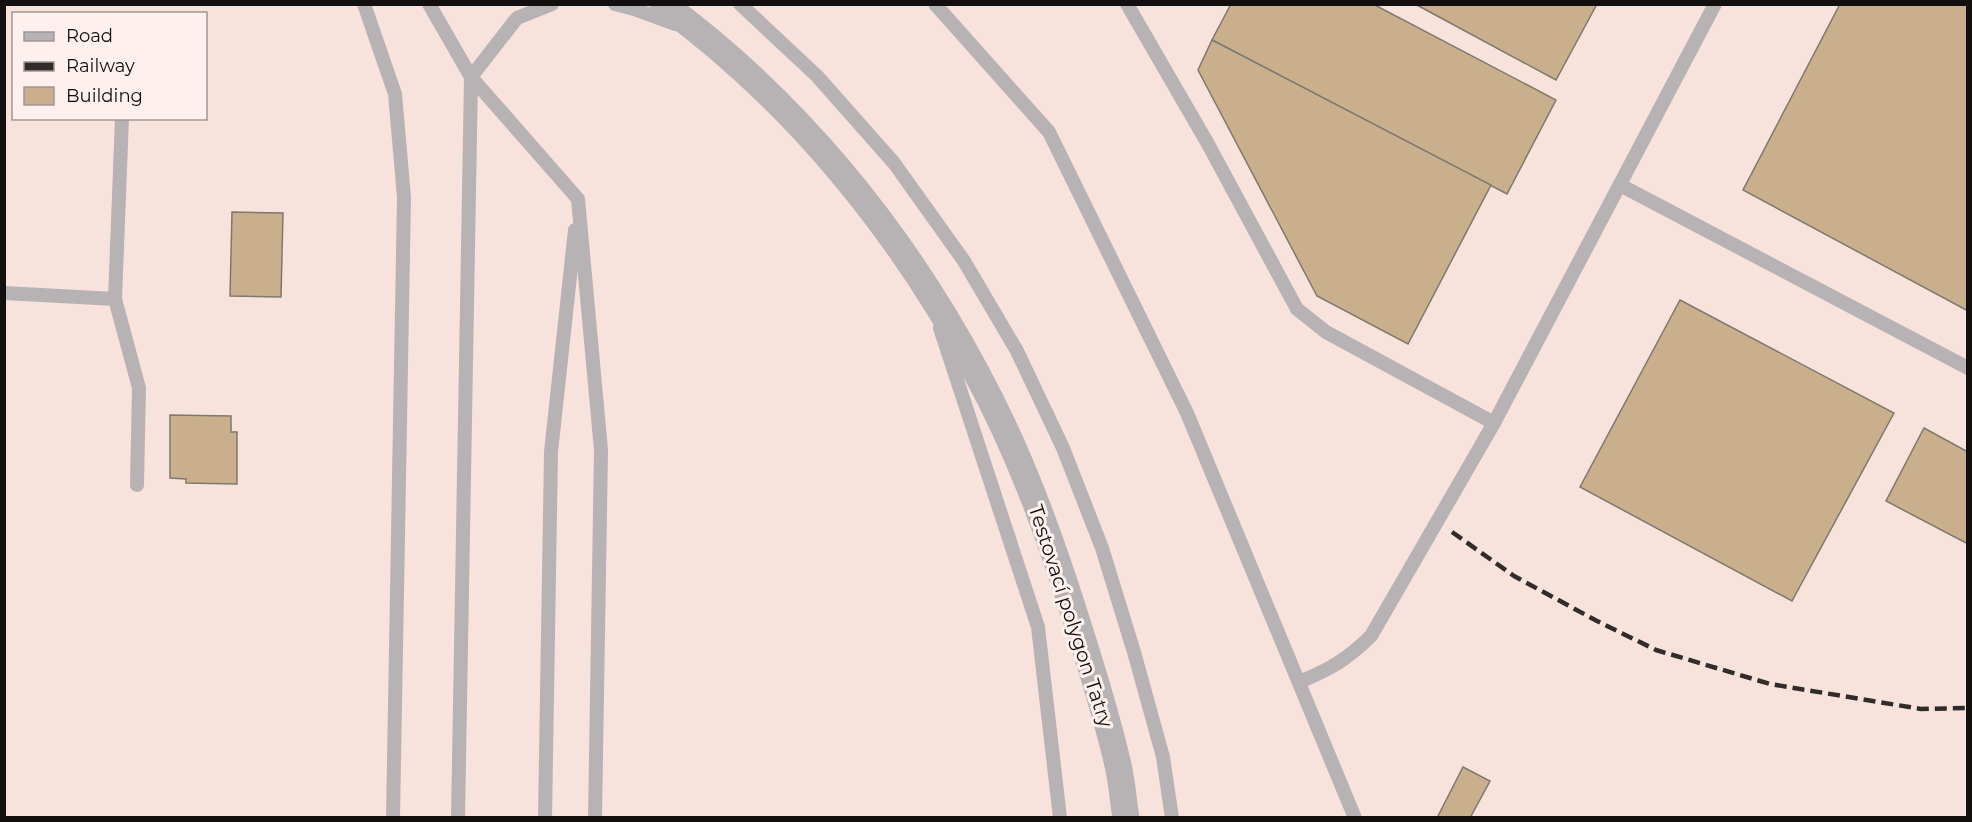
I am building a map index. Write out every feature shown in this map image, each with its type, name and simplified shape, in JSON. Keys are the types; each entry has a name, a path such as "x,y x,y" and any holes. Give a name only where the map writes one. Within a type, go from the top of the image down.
{"street":[{"name":"Testovací polygon Tatry","path":"663,4 705,35 784,109 859,191 926,286 977,372 1021,466 1059,563 1118,766 1126,818"}],"lane":[{"path":"364,4 395,94 404,197 393,818"},
{"path":"429,4 471,76 578,199 601,450 595,818"},
{"path":"458,818 471,76 517,18 552,4"},
{"path":"615,4 705,35"},
{"path":"740,4 817,76 894,162 964,261 1017,351 1063,448 1102,548 1134,651 1163,757 1172,818"},
{"path":"935,4 1049,132 1187,413 1356,818"},
{"path":"1127,4 1208,144 1297,309 1326,332 1494,423"},
{"path":"1299,682 1332,668 1352,655 1371,636 1494,423 1715,4"},
{"path":"122,120 115,299 139,388 137,485"},
{"path":"1620,184 1968,368"},
{"path":"545,818 551,452 578,199"},
{"path":"926,286 1038,627 1060,818"},
{"path":"4,293 115,299"}],"shaded area":[{"path":"5,5 1967,5 1967,817 5,818"}],"building":[{"path":"1231,4 1373,4 1556,100 1507,194 1212,40"},
{"path":"1415,4 1597,4 1556,80"},
{"path":"1840,4 1968,4 1968,311 1743,190"},
{"path":"1212,40 1491,185 1408,344 1317,296 1198,70"},
{"path":"232,212 283,213 281,297 230,296"},
{"path":"1680,300 1894,413 1792,601 1580,487"},
{"path":"170,415 231,416 231,432 237,432 237,484 186,483 186,479 170,478"},
{"path":"1924,428 1968,452 1968,544 1886,501"},
{"path":"1463,767 1490,781 1470,818 1437,818"}],"railway":[{"path":"1452,532 1514,576 1656,650 1770,684 1921,709 1968,708"}]}
